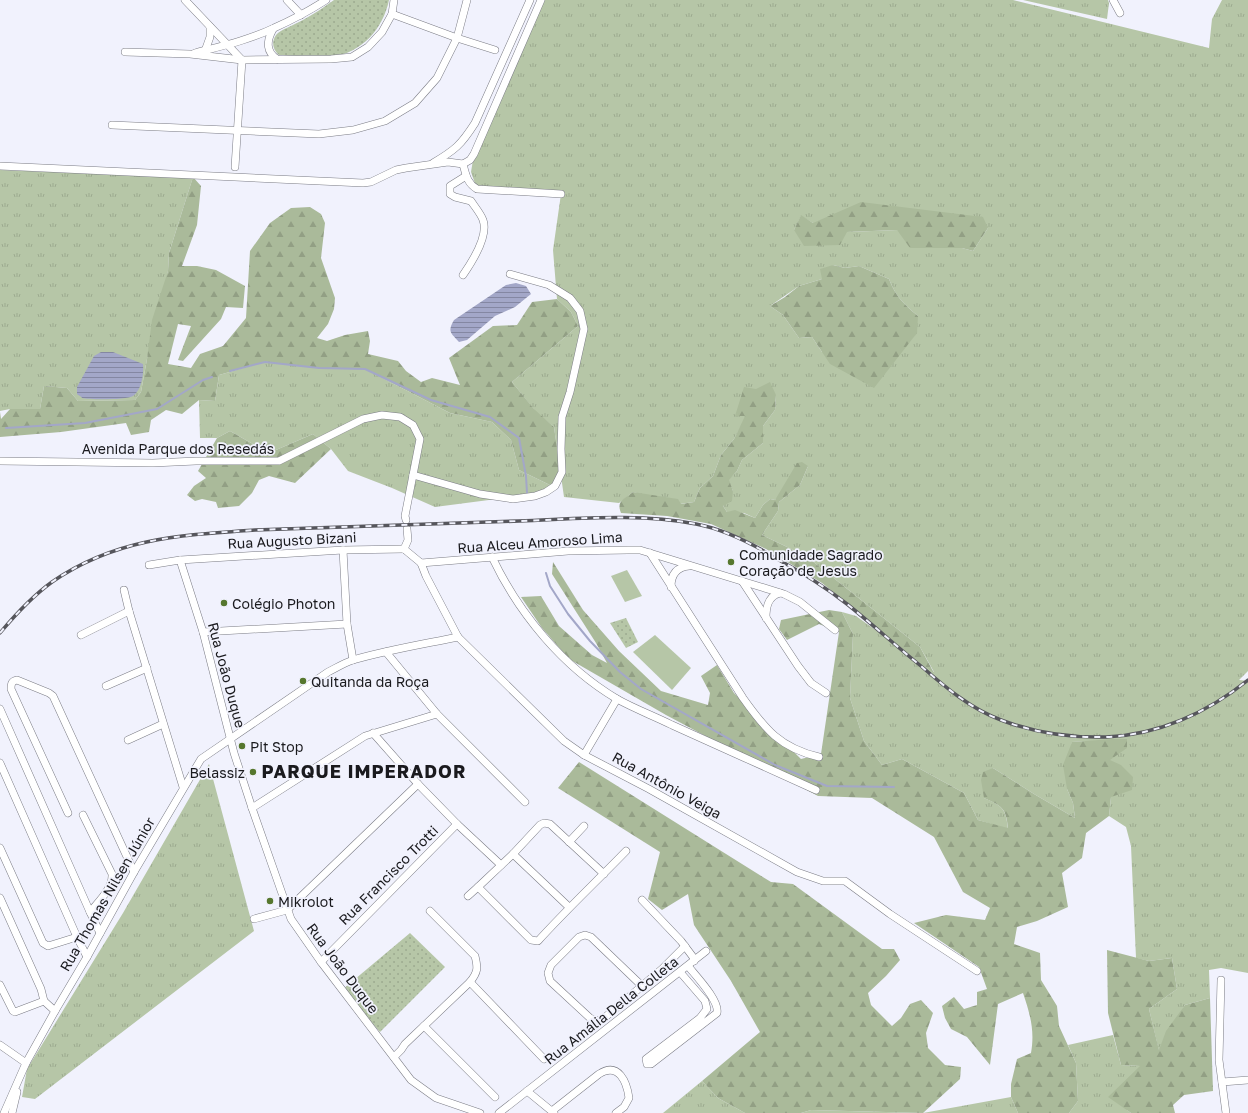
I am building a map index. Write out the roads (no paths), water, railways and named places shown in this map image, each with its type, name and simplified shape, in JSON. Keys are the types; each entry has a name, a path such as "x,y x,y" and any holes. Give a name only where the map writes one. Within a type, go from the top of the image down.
{"street":[{"path":"185,0 242,60 235,167"},
{"path":"286,0 301,15"},
{"path":"190,54 227,45 273,29 326,0"},
{"path":"125,52 190,54 242,60 331,59 352,57 368,48 382,32 392,14 394,0"},
{"path":"112,125 238,129 319,134 353,130 386,121 414,103 438,78 457,38 467,0"},
{"path":"430,165 451,152 464,140 475,124 530,0"},
{"path":"0,166 363,183 371,182 396,170 406,168 448,162 463,164 470,160 474,154 541,0"},
{"path":"1113,0 1120,13"},
{"path":"392,14 457,38 495,50"},
{"path":"205,51 210,37 210,27"},
{"path":"273,29 269,37 268,46 271,54 277,59"},
{"path":"463,164 470,184 477,189 561,194"},
{"path":"464,275 475,256 484,234 484,220 471,202 450,194 450,186 466,176"},
{"path":"413,475 480,494 513,500 535,496 546,492 555,486 562,472 562,417 570,392 584,329 580,311 570,298 549,285 510,274"},
{"name":"Avenida Parque dos Resedás","path":"0,461 279,461 363,419 382,415 400,417 413,425 420,439 406,520"},
{"path":"404,549 408,540 407,529"},
{"name":"Rua Augusto Bizani","path":"149,565 180,560 343,550 404,549"},
{"name":"Rua Antônio Veiga","path":"404,549 421,563 426,576 458,637 564,741 584,755 649,789 797,872 823,881 845,881 890,914 977,971"},
{"path":"343,550 347,624 353,660"},
{"name":"Rua Alceu Amoroso Lima","path":"421,563 568,551 640,550 780,593 800,602 835,630"},
{"path":"650,553 743,698 769,731 791,748 803,754 819,757"},
{"path":"492,557 518,604 540,632 566,659 590,680 618,699 713,744 816,790"},
{"name":"Rua João Duque","path":"180,560 203,632 231,739 252,808 291,919 321,962 411,1080 436,1098 480,1113"},
{"path":"671,587 673,574 684,566 692,566"},
{"path":"742,581 798,666 811,683 826,693"},
{"path":"124,590 129,611 183,787"},
{"path":"766,618 766,608 768,602 776,594 780,593"},
{"path":"81,634 129,611"},
{"path":"203,632 347,624"},
{"name":"Rua Thomas Nilsen Júnior","path":"4,1113 26,1063 134,872 183,787 201,759 328,672 353,660 458,637"},
{"path":"386,652 437,714 525,802"},
{"path":"106,686 147,668"},
{"path":"68,813 11,688 14,680 43,690 53,696 134,872"},
{"path":"584,755 618,699"},
{"path":"0,709 100,933"},
{"path":"252,808 365,736 437,714"},
{"path":"128,740 164,724"},
{"path":"374,734 418,784 457,824 501,865"},
{"path":"0,762 87,957"},
{"path":"254,919 287,910 418,784"},
{"path":"83,815 112,874 110,886 90,912"},
{"path":"468,896 513,854 540,825 544,823 550,824 604,874"},
{"name":"Rua Francisco Trotti","path":"321,962 457,824"},
{"path":"569,842 584,826"},
{"path":"0,848 43,943 48,946 77,937"},
{"path":"478,887 531,940 538,941 569,907 626,851"},
{"path":"513,854 569,907"},
{"path":"0,898 42,989 44,1002 55,1011"},
{"name":"Rua Amália Della Colleta","path":"499,1113 691,963 693,957 642,900"},
{"path":"392,1054 401,1050 405,1044 476,975 478,966 475,956 430,911"},
{"path":"641,985 591,937 585,935 579,937 551,965 548,973 550,981 590,1018 596,1021 603,1019 641,985 662,969 684,946"},
{"path":"680,972 705,1000 707,1009 700,1018 646,1059 646,1064 651,1064 717,1013 718,1009 714,1000 691,963 706,952"},
{"path":"1221,980 1219,1060 1226,1113"},
{"path":"470,982 544,1059"},
{"path":"0,986 13,1011 15,1012 44,1002"},
{"path":"424,1026 495,1097"},
{"path":"0,1045 26,1063"},
{"path":"527,1091 553,1112 599,1074 604,1071 614,1071 620,1074 627,1086 630,1098 624,1107 616,1113"},
{"name":"Rua Thomas Nilsen Júnior","path":"12,1113 21,1074"},
{"path":"1222,1082 1248,1080"}],"water":[{"path":"516,283 526,286 531,294 515,307 495,316 467,340 459,342 450,330 454,320 506,285"},
{"path":"101,352 113,352 143,364 143,376 140,386 133,396 116,399 92,399 82,398 77,394 77,387 94,356"}],"waterway":[{"path":"230,371 265,362 319,368 365,369 431,400 490,417 519,438 526,476 527,493"},
{"path":"6,428 85,423 157,409 203,380 212,377"},
{"path":"546,573 550,586 568,614 590,641 620,672 641,689 775,765 827,786 894,787"}],"railway":[{"path":"0,633 38,593 76,567 100,556 150,541 201,534 255,530 585,518 630,518 674,521 706,526 739,538 760,549 805,575 839,598 866,619 939,682 969,704 979,710 1014,725 1053,734 1079,737 1106,737 1144,732 1163,727 1199,712 1216,703 1248,680"}],"place":[{"name":"Comunidade Sagrado Coração de Jesus","path":"731,562"},
{"name":"Colégio Photon","path":"224,603"},
{"name":"Quitanda da Roça","path":"303,681"},
{"name":"Pit Stop","path":"242,746"},
{"name":"Belassiz","path":"253,772"},
{"name":"Mikrolot","path":"270,901"}],"district":[{"name":"PARQUE IMPERADOR","path":"364,771"}]}
